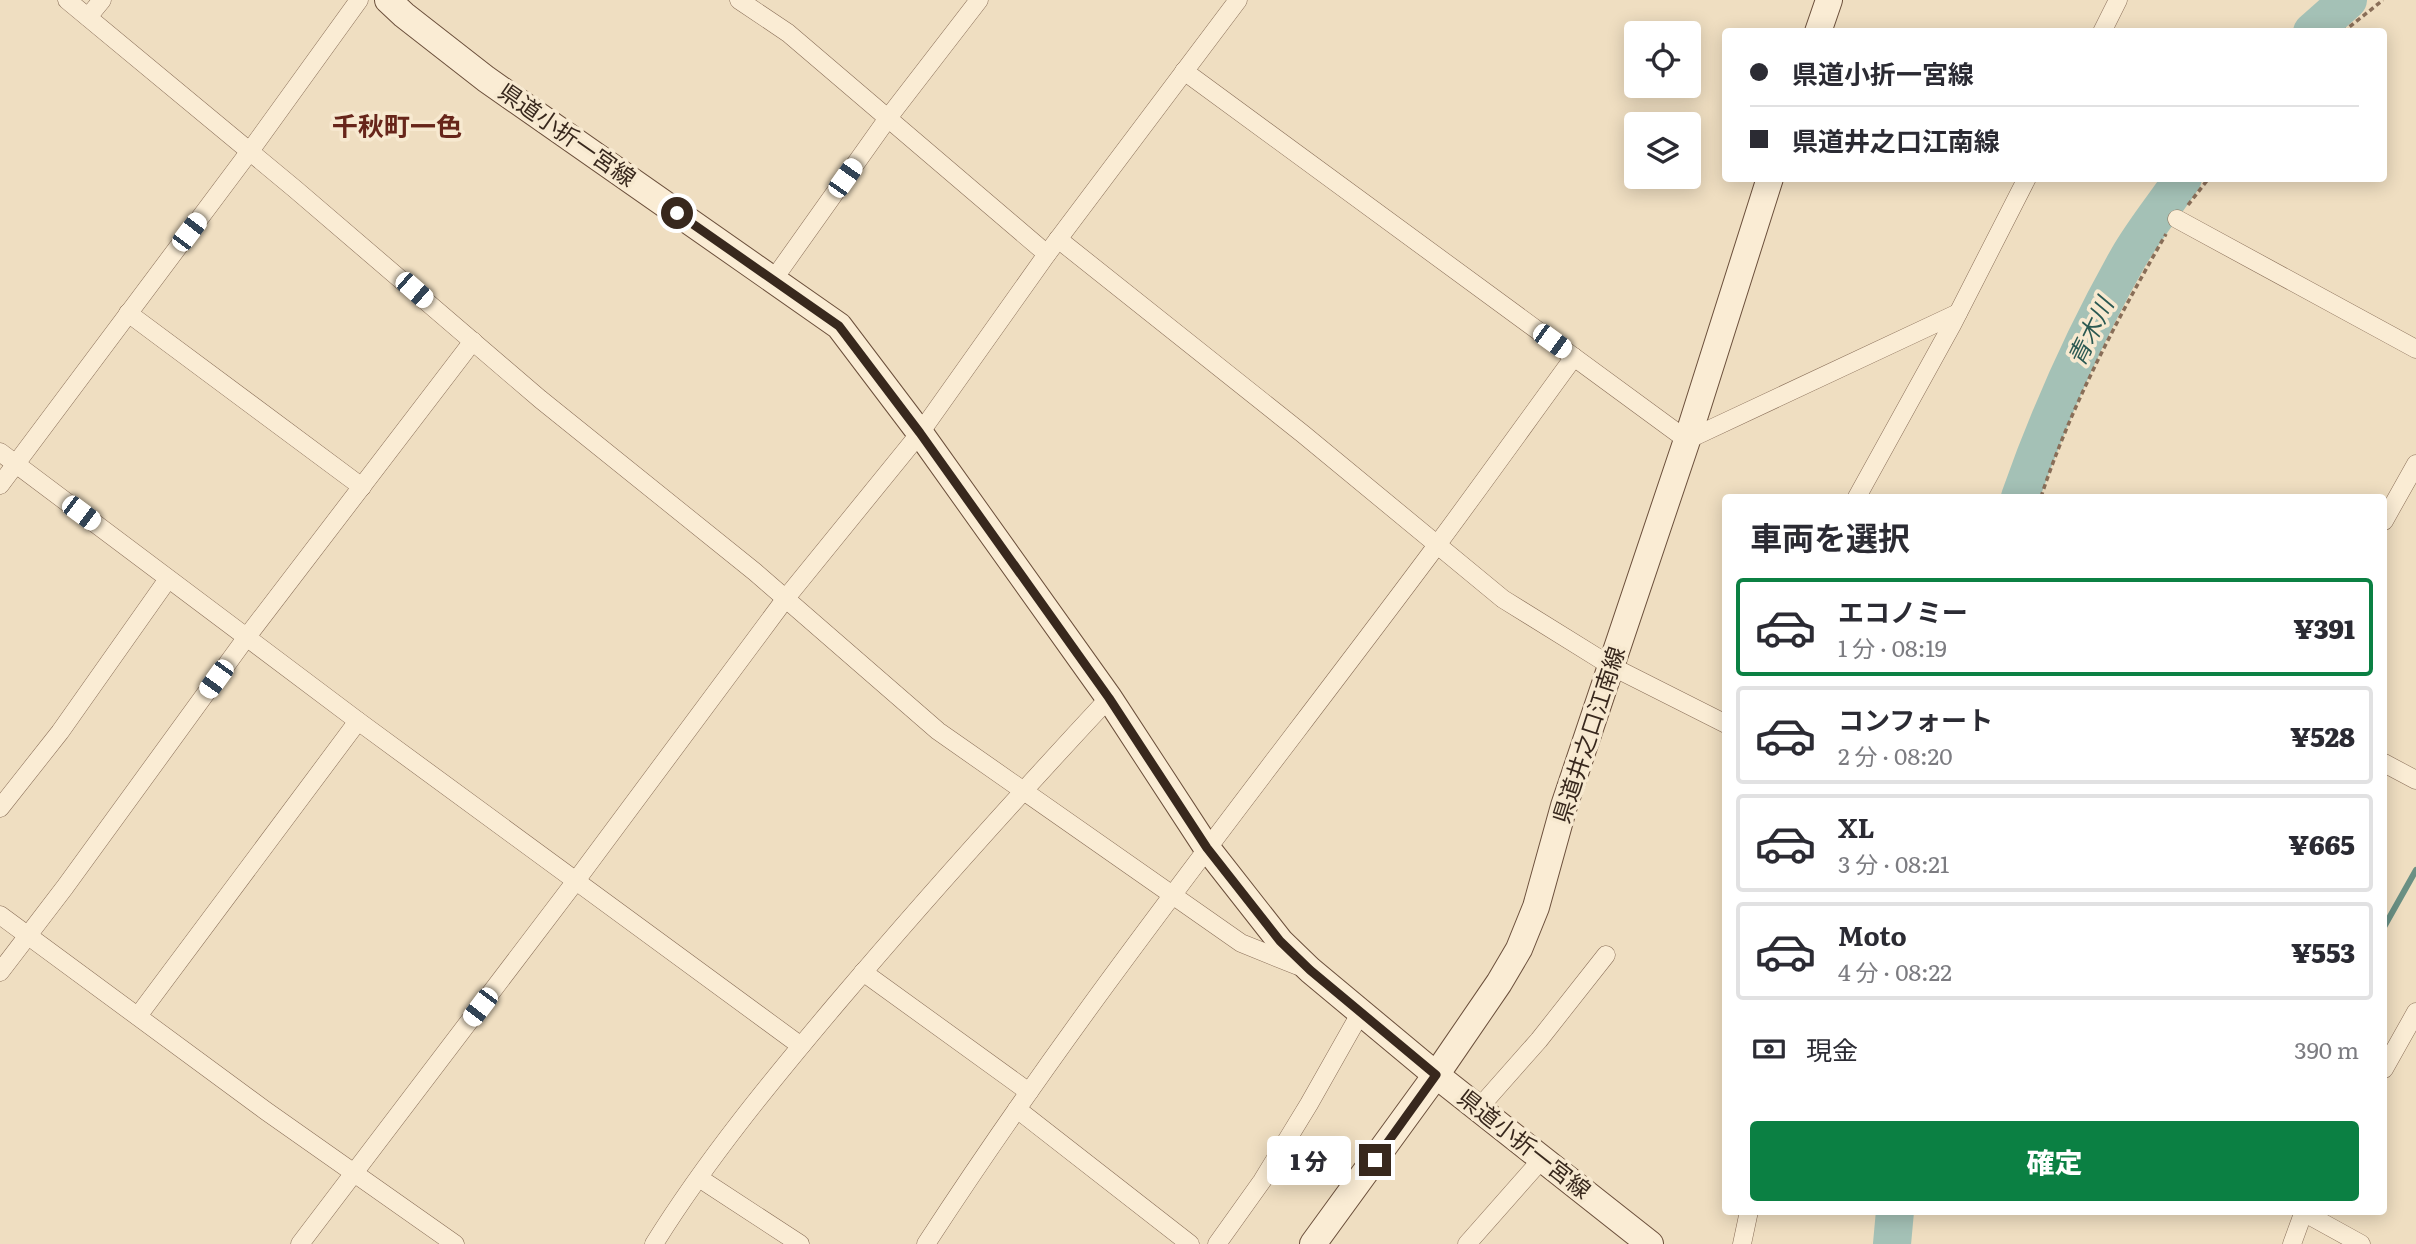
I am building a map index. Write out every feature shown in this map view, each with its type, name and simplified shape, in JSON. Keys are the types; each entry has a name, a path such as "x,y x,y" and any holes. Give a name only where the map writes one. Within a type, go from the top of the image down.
{"main road":[{"name":"県道小折一宮線","path":"388,0 486,79 839,326 920,433 1109,698 1207,848 1280,941 1310,970 1436,1075 1650,1244"},
{"path":"1819,28 1829,0"},
{"name":"県道井之口江南線","path":"1313,1244 1436,1075 1499,984 1519,949 1536,907 1564,806 1769,182"}],"street":[{"path":"67,0 250,151 540,399 786,598 939,731 1241,943 1310,970"},
{"path":"88,17 102,0"},
{"path":"0,485 250,151 359,0"},
{"path":"739,0 788,33 888,118 1052,246 1303,434 1503,599 1611,666 1722,722"},
{"path":"773,279 888,118 979,0"},
{"path":"300,1244 575,882 786,598 920,433 1052,246 1238,0"},
{"path":"2104,28 2118,0"},
{"path":"1184,71 1686,440 1958,313"},
{"path":"1859,494 1958,313 2025,182"},
{"path":"2178,219 2416,349"},
{"path":"128,313 362,487"},
{"path":"0,972 247,638 473,341"},
{"path":"926,1244 1017,1109 1171,894 1437,545 1574,357"},
{"path":"0,452 575,882 801,1046"},
{"path":"2387,516 2416,464"},
{"path":"0,808 60,732 168,579"},
{"path":"654,1244 699,1178 801,1046 1022,790 1109,698"},
{"path":"138,1017 358,721"},
{"path":"2387,765 2416,780"},
{"path":"0,915 455,1244"},
{"path":"1478,1109 1539,1040 1606,955"},
{"path":"863,972 1029,1092"},
{"path":"1217,1244 1262,1181 1361,1012"},
{"path":"2387,1064 2416,1012"},
{"path":"1017,1109 1190,1244"},
{"path":"1467,1244 1542,1159"},
{"path":"699,1178 800,1244"},
{"path":"1742,1244 1748,1215"},
{"path":"2292,1244 2302,1215"},
{"path":"2308,1215 2361,1244"}],"path":[{"path":"2348,28 2383,0"},
{"path":"2042,494 2091,374 2120,315 2167,233 2206,182"}],"waterway":[{"name":"青木川","path":"2316,28 2348,0"},
{"name":"青木川","path":"2021,494 2056,405 2097,316 2134,248 2180,182"},
{"path":"2387,922 2416,870"},
{"name":"青木川","path":"1892,1244 1895,1215"}],"district":[{"name":"千秋町一色","path":"397,127"}],"route":[{"path":"677,213 839,326 920,433 1109,698 1207,848 1280,941 1310,970 1436,1075 1375,1160"}]}
